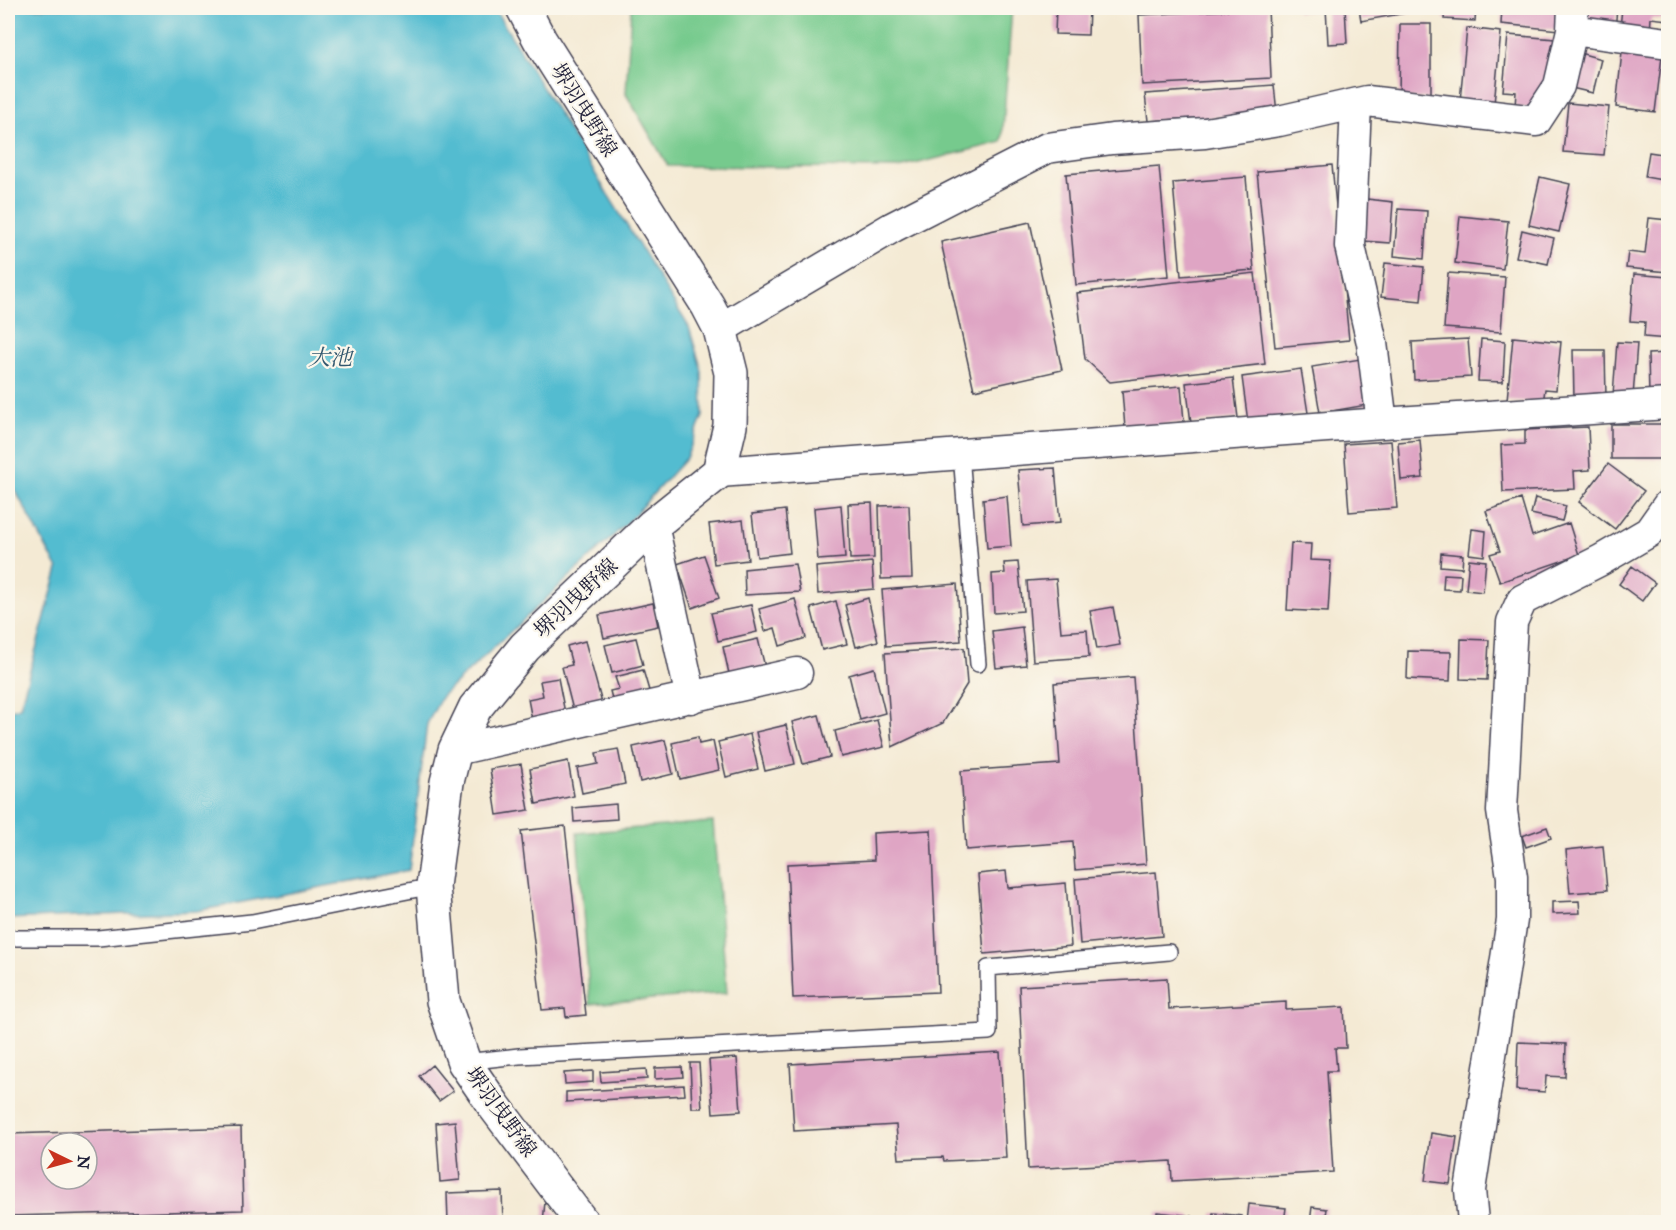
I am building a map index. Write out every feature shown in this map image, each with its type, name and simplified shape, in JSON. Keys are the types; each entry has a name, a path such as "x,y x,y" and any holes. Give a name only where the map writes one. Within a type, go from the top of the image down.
{"main road":[{"name":"堺羽曳野線","path":"524,8 540,40 684,267 720,329 731,373 730,426 719,472 653,525 525,647 475,708 455,750 447,782 433,886 443,1001 464,1062 582,1222"}],"street":[{"path":"720,329 893,227 1047,148 1112,139 1205,133 1279,121 1367,101 1536,121 1559,86 1572,19 1668,43"},
{"path":"1356,104 1350,246 1372,344 1382,423"},
{"path":"719,472 1668,404"},
{"path":"1473,1222 1470,1190 1512,920 1512,877 1502,811 1512,622 1522,600 1601,560 1648,532 1668,505"},
{"path":"653,525 691,698"},
{"path":"455,750 797,673"}],"lane":[{"path":"961,454 978,664"},
{"path":"8,938 98,938 252,922 433,886"},
{"path":"464,1062 519,1056 989,1032 988,968 1169,952"}],"green space":[{"path":"631,8 1012,8 1002,142 899,168 668,166 626,94"},
{"path":"713,822 727,993 590,1004 577,833"}],"water":[{"name":"大池","path":"8,8 494,8 689,327 702,371 703,416 686,458 627,523 442,696 427,724 409,870 197,911 8,919 8,711 20,707 58,569 15,490 8,489"}],"building":[{"path":"1056,8 1089,8 1088,35 1055,34"},
{"path":"1268,8 1271,78 1142,85 1139,15"},
{"path":"1297,8 1320,8 1320,11 1297,12"},
{"path":"1326,8 1345,8 1347,43 1328,44"},
{"path":"1359,8 1428,8 1428,9 1361,21"},
{"path":"1445,8 1476,8 1475,21 1444,19"},
{"path":"1502,8 1561,8 1559,30 1501,24"},
{"path":"1589,8 1617,8 1615,30 1587,27"},
{"path":"1622,8 1668,8 1668,20 1651,18 1650,31 1620,28"},
{"path":"1400,24 1431,24 1431,98 1399,99"},
{"path":"1467,28 1501,32 1494,104 1460,101"},
{"path":"1508,35 1555,39 1551,88 1538,109 1515,107 1516,92 1503,91"},
{"path":"1576,52 1601,59 1593,93 1567,87"},
{"path":"1622,52 1662,56 1655,112 1616,107"},
{"path":"1274,85 1277,113 1148,121 1145,94"},
{"path":"1568,103 1609,107 1604,155 1563,152"},
{"path":"1649,152 1668,155 1668,181 1645,177"},
{"path":"1332,165 1349,340 1275,347 1257,172"},
{"path":"1159,166 1169,276 1076,285 1066,174"},
{"path":"1246,177 1254,270 1181,276 1173,183"},
{"path":"1540,177 1570,184 1559,232 1529,225"},
{"path":"1367,199 1393,202 1390,243 1364,241"},
{"path":"1398,209 1427,211 1424,259 1394,256"},
{"path":"1460,216 1508,221 1503,269 1455,263"},
{"path":"1649,218 1668,220 1668,272 1626,268 1628,252 1645,254"},
{"path":"1030,222 1062,370 974,390 941,242"},
{"path":"1522,230 1554,238 1548,264 1516,257"},
{"path":"1385,263 1424,267 1421,301 1381,297"},
{"path":"1255,273 1265,364 1110,382 1085,359 1077,293"},
{"path":"1448,273 1505,277 1501,332 1444,328"},
{"path":"1634,274 1668,277 1668,339 1644,337 1645,322 1630,321"},
{"path":"1513,337 1561,342 1556,390 1545,389 1543,403 1507,400"},
{"path":"1468,339 1471,377 1414,380 1412,342"},
{"path":"1481,339 1505,341 1503,382 1478,381"},
{"path":"1617,342 1637,343 1633,397 1613,395"},
{"path":"1573,350 1605,350 1606,399 1574,399"},
{"path":"1668,353 1668,395 1649,395 1648,354"},
{"path":"1360,359 1367,405 1320,413 1312,367"},
{"path":"1301,369 1308,413 1248,422 1242,377"},
{"path":"1233,378 1238,418 1191,423 1186,383"},
{"path":"1181,386 1184,422 1125,428 1122,391"},
{"path":"1611,424 1668,424 1668,459 1611,459"},
{"path":"1588,427 1590,470 1574,471 1575,489 1503,492 1501,445 1525,444 1525,430"},
{"path":"1420,440 1423,478 1401,480 1398,442"},
{"path":"1391,441 1397,508 1349,512 1344,444"},
{"path":"1608,464 1644,491 1615,529 1579,502"},
{"path":"1055,468 1060,523 1023,526 1018,470"},
{"path":"1007,496 1011,546 987,548 983,499"},
{"path":"1535,498 1566,506 1562,521 1531,514"},
{"path":"1521,499 1532,536 1569,523 1579,555 1500,582 1490,554 1500,551 1486,511"},
{"path":"872,503 874,558 850,559 848,504"},
{"path":"841,505 845,558 818,560 814,508"},
{"path":"909,505 912,578 881,579 879,506"},
{"path":"785,510 790,553 757,557 752,514"},
{"path":"743,520 748,560 714,564 709,524"},
{"path":"1472,529 1486,531 1484,556 1469,554"},
{"path":"1291,543 1311,544 1310,560 1331,561 1328,612 1287,610"},
{"path":"1441,553 1463,555 1462,568 1440,566"},
{"path":"704,555 719,598 692,608 677,564"},
{"path":"1469,559 1486,561 1483,592 1466,590"},
{"path":"872,562 874,589 818,594 816,567"},
{"path":"1018,562 1023,611 994,613 992,574 1005,573 1004,563"},
{"path":"795,564 800,592 745,595 744,569"},
{"path":"1632,566 1655,583 1642,601 1619,584"},
{"path":"1444,574 1461,575 1460,590 1443,589"},
{"path":"1056,579 1061,632 1087,630 1089,657 1033,661 1027,581"},
{"path":"957,584 961,641 886,646 882,590"},
{"path":"868,598 878,641 856,647 845,605"},
{"path":"795,599 806,638 780,646 775,628 765,631 759,609"},
{"path":"836,601 847,644 822,650 811,608"},
{"path":"653,603 658,626 604,638 599,615"},
{"path":"751,605 757,632 718,641 711,613"},
{"path":"1113,607 1120,645 1097,649 1090,611"},
{"path":"1022,627 1026,665 996,668 992,631"},
{"path":"636,638 643,665 612,673 605,645"},
{"path":"758,639 766,671 730,678 723,647"},
{"path":"1461,639 1489,640 1487,680 1460,679"},
{"path":"585,641 603,707 574,714 562,667 572,665 567,646"},
{"path":"964,648 967,684 943,723 892,747 885,653"},
{"path":"1408,651 1451,652 1450,681 1407,679"},
{"path":"874,668 885,713 860,720 849,675"},
{"path":"643,670 652,701 615,710 610,691 619,689 615,677"},
{"path":"1133,677 1146,864 1075,870 1073,842 966,850 961,771 1060,764 1054,683"},
{"path":"558,678 566,718 533,725 528,699 543,696 540,681"},
{"path":"819,715 830,757 803,764 792,722"},
{"path":"877,720 884,747 841,757 835,731"},
{"path":"786,725 795,764 765,771 756,732"},
{"path":"750,734 758,769 726,777 718,742"},
{"path":"698,737 699,744 713,741 719,770 680,779 672,743"},
{"path":"665,740 673,774 640,782 633,747"},
{"path":"618,749 625,784 582,793 577,768 598,764 596,753"},
{"path":"568,761 574,796 536,804 530,769"},
{"path":"521,764 529,810 497,815 490,769"},
{"path":"616,804 617,819 574,822 573,808"},
{"path":"565,826 586,1015 566,1017 565,1008 542,1010 521,831"},
{"path":"1547,827 1551,838 1526,847 1522,836"},
{"path":"931,830 938,992 793,998 787,864 874,860 873,833"},
{"path":"1603,846 1607,890 1570,893 1566,850"},
{"path":"1006,871 1008,888 1066,883 1071,946 984,954 978,874"},
{"path":"1156,872 1162,936 1080,944 1075,879"},
{"path":"1579,901 1580,913 1552,914 1552,902"},
{"path":"1167,978 1169,1009 1286,1002 1286,1010 1344,1007 1346,1048 1335,1048 1337,1071 1327,1071 1333,1172 1172,1181 1171,1161 1028,1169 1019,986"},
{"path":"1518,1042 1566,1044 1565,1077 1546,1076 1545,1092 1516,1090"},
{"path":"1000,1052 1006,1158 944,1161 943,1157 899,1159 896,1125 794,1131 790,1064"},
{"path":"737,1058 741,1111 713,1113 709,1060"},
{"path":"690,1063 699,1063 702,1108 692,1108"},
{"path":"432,1065 453,1091 439,1101 419,1076"},
{"path":"682,1067 683,1077 655,1079 655,1068"},
{"path":"646,1069 647,1079 601,1082 600,1072"},
{"path":"593,1071 593,1082 565,1084 564,1073"},
{"path":"684,1085 685,1095 566,1102 566,1092"},
{"path":"455,1121 460,1180 440,1182 436,1123"},
{"path":"241,1127 243,1210 8,1216 8,1134 39,1133 39,1191 99,1191 99,1131"},
{"path":"1431,1133 1457,1137 1450,1184 1425,1181"},
{"path":"502,1191 503,1222 448,1222 447,1193"},
{"path":"545,1202 564,1222 543,1222"},
{"path":"1249,1204 1286,1208 1284,1222 1247,1222"},
{"path":"1312,1207 1327,1209 1325,1222 1310,1222"},
{"path":"1157,1212 1191,1216 1191,1222 1156,1222"},
{"path":"1213,1213 1242,1216 1241,1222 1212,1222"}]}
